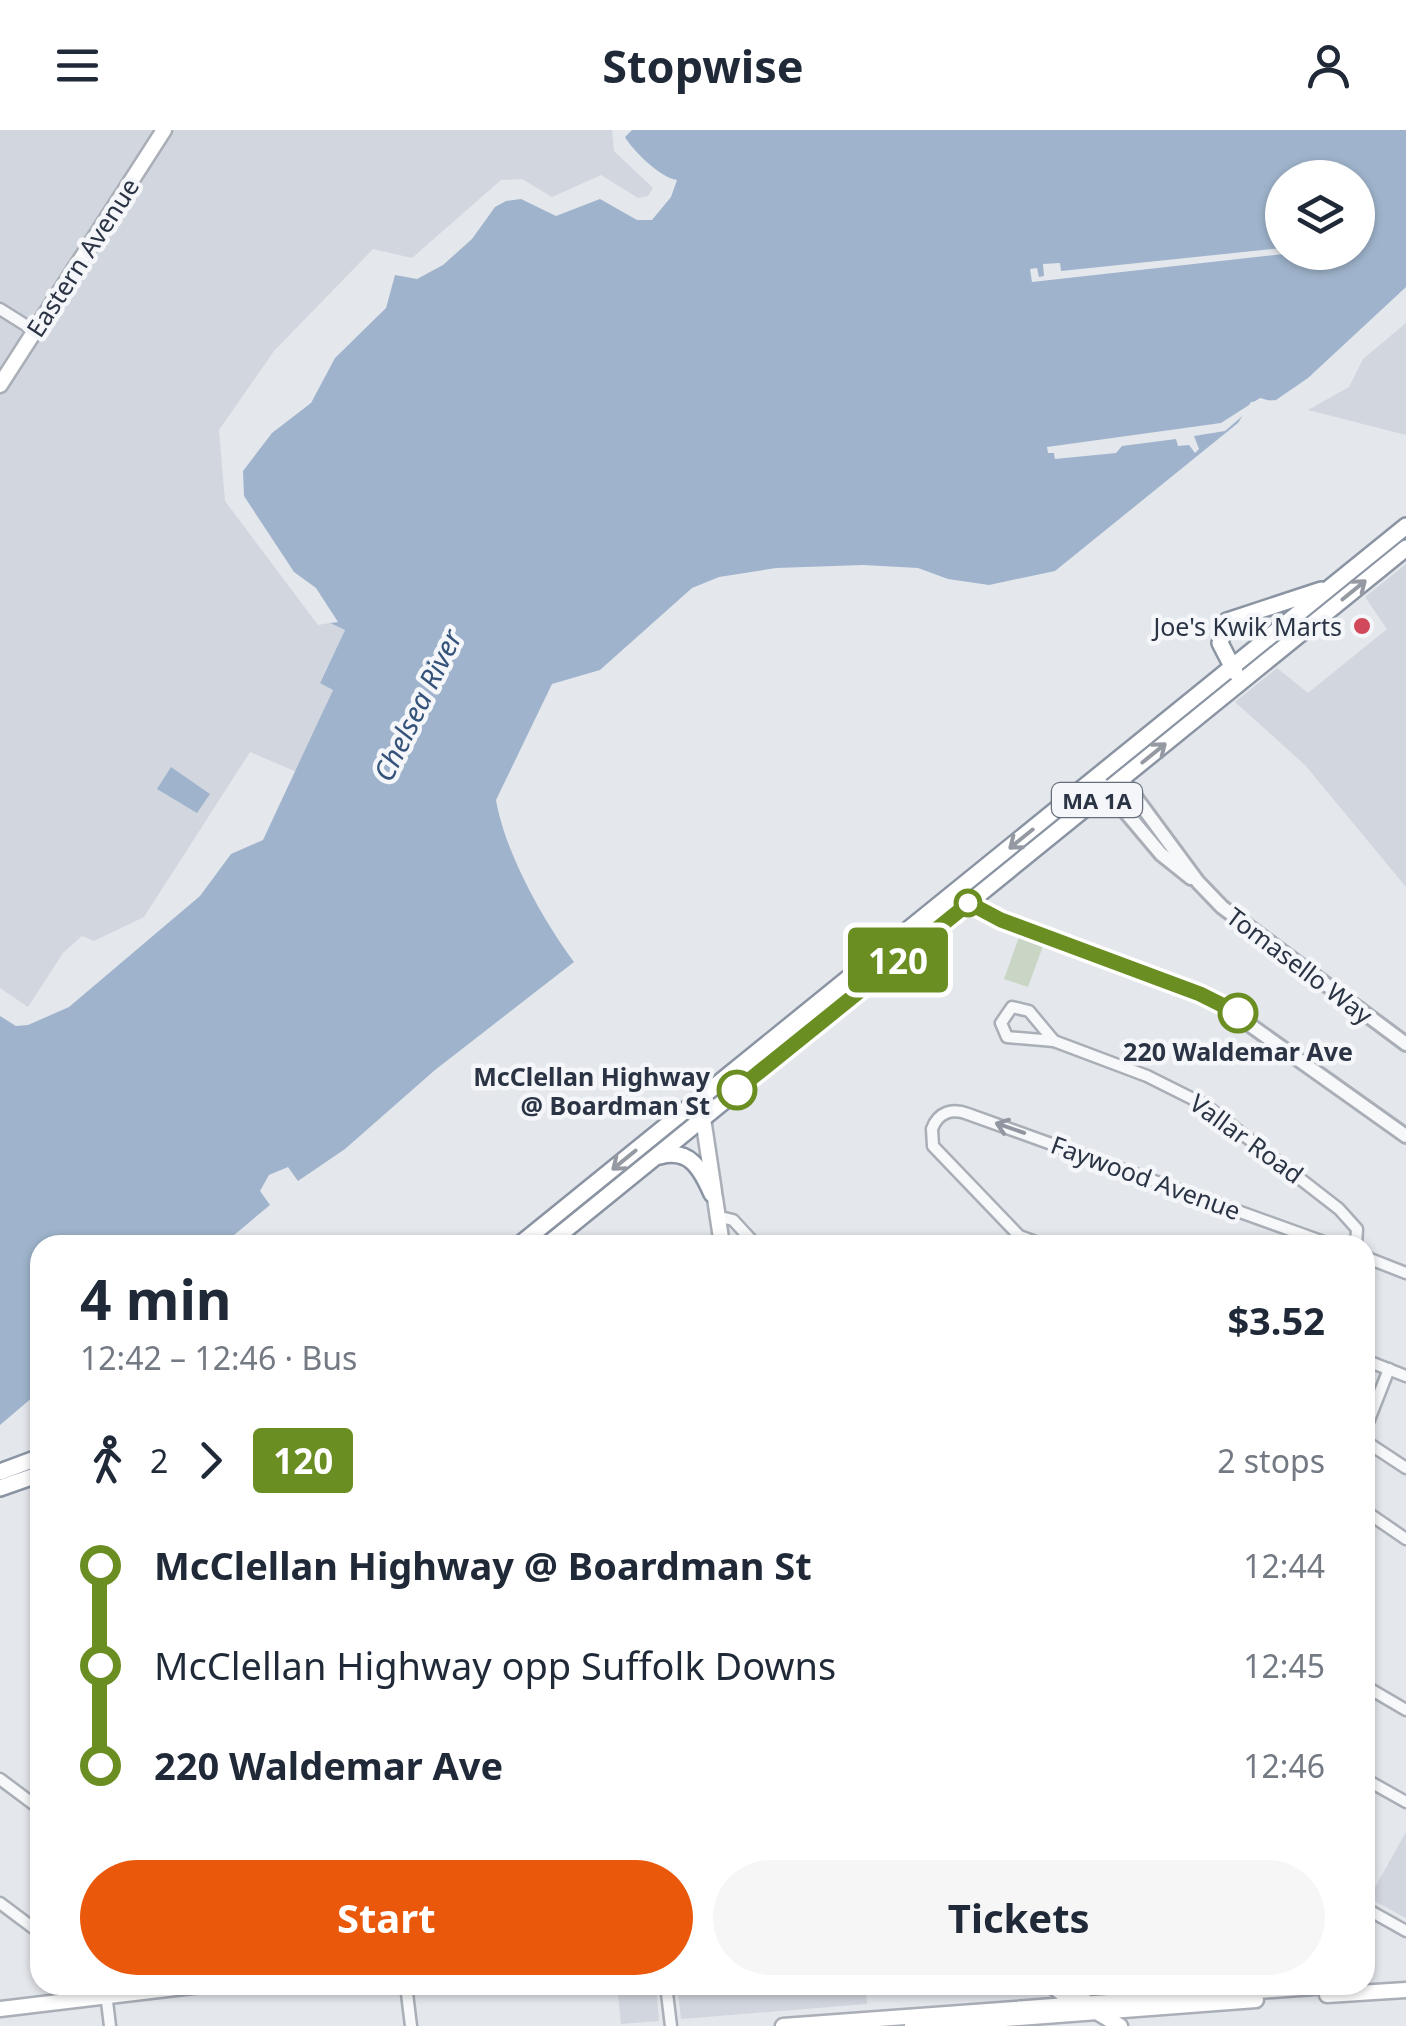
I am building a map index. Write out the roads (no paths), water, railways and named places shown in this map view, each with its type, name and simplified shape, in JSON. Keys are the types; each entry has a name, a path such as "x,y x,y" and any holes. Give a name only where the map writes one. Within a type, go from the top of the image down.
{"highway":[{"name":"MA 1A","path":"559,1235 1224,695 1237,674 1330,588 1406,526"},
{"name":"MA 1A","path":"531,1235 1209,686 1237,674 1406,548"},
{"path":"1237,674 1220,643 1227,621 1330,588"},
{"path":"652,1160 673,1153 686,1156 712,1194"},
{"path":"0,1472 30,1462"},
{"path":"0,1488 30,1478"}],"main road":[{"name":"Eastern Avenue","path":"0,385 164,130"},
{"path":"700,1098 720,1235"},
{"path":"1375,1983 1406,1980"},
{"path":"1375,1991 1406,1990"},
{"path":"0,2008 81,1995"},
{"path":"1068,1995 1120,2026"},
{"path":"1077,1995 1084,2005"},
{"path":"912,2026 1150,1997 1196,1995"},
{"path":"1139,2026 1150,1997"},
{"path":"782,2026 1084,2005"}],"street":[{"path":"0,309 35,331"},
{"name":"Tomasello Way","path":"1097,777 1161,854 1249,930 1406,1044"},
{"name":"Tomasello Way","path":"1122,779 1198,882"},
{"path":"969,903 1224,1006 1406,1136"},
{"name":"Vallar Road","path":"1054,1040 1029,1011 1012,1007 1005,1014 1002,1031 1010,1039 1054,1040 1148,1076 1206,1105 1339,1208 1357,1230 1357,1235"},
{"name":"Faywood Avenue","path":"1019,1235 933,1146 936,1120 958,1110 1304,1235"},
{"path":"716,1216 736,1222 747,1235"},
{"path":"1375,1261 1406,1272"},
{"path":"1375,1364 1406,1376"},
{"path":"1375,1405 1389,1369"},
{"path":"1375,1448 1406,1468"},
{"path":"1375,1518 1406,1539"},
{"path":"1375,1692 1406,1710"},
{"path":"0,1779 30,1802"},
{"path":"1375,1785 1406,1802"},
{"path":"0,1903 30,1926"},
{"path":"1375,1914 1406,1931"},
{"path":"106,1995 110,2026"},
{"path":"407,1995 411,2026"},
{"path":"667,1995 671,2026"}],"water":[{"name":"Chelsea River","path":"632,130 1406,130 1406,287 1308,378 1276,400 1251,402 1238,423 1055,571 989,585 948,579 918,568 863,565 776,568 719,577 692,588 600,670 552,684 496,800 507,841 526,884 574,962 435,1070 345,1149 298,1181 288,1167 269,1175 260,1191 270,1205 234,1235 30,1235 30,1400 0,1425 0,1016 16,1026 28,1025 69,1007 200,896 231,854 263,840 333,690 320,683 345,630 330,623 338,622 316,588 294,572 244,496 243,471 272,433 311,403 335,358 386,308 395,275 417,279 443,265 472,239 495,207 506,201 521,199 556,216 600,199 637,220 652,220 671,197 677,180 648,163 625,137"},
{"path":"171,767 210,794 197,813 157,789"}],"place":[{"name":"Joe's Kwik Marts","path":"1362,626"},
{"name":"220 Waldemar Ave","path":"1238,1013"},
{"name":"McClellan Highway @ Boardman St","path":"737,1090"}]}
